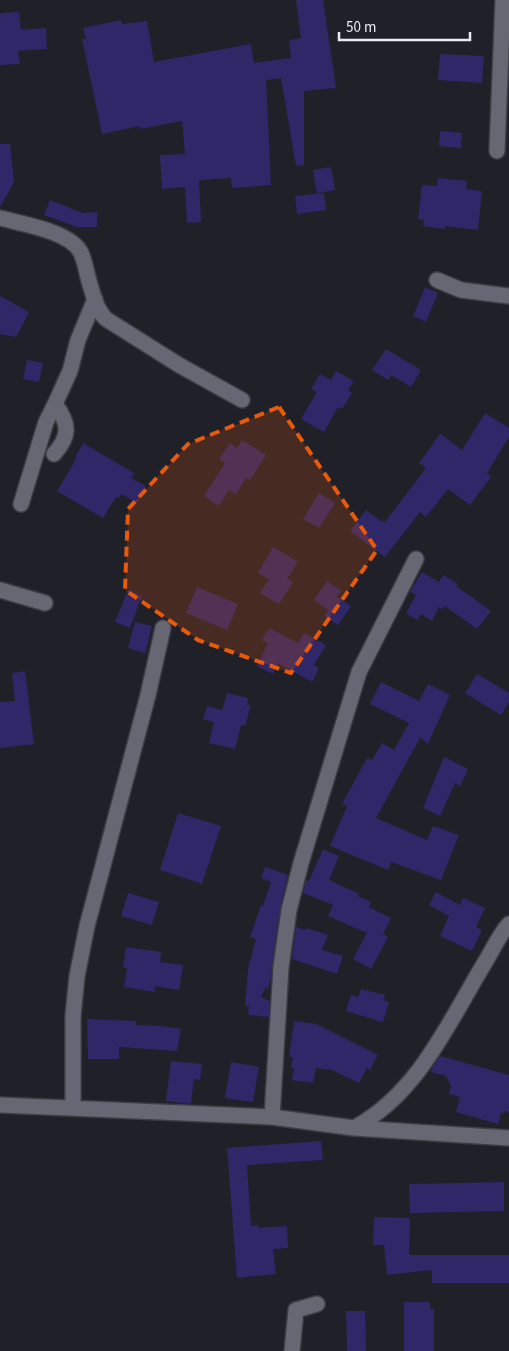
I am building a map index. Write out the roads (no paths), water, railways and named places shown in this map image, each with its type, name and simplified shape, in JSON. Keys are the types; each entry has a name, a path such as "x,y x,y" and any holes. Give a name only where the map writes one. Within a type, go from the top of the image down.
{"street":[{"path":"497,152 503,0"},
{"path":"0,218 55,233 75,245 80,252 94,299 106,319 179,365 242,400"},
{"path":"437,280 461,290 509,296"},
{"path":"21,504 46,422 70,371 78,340 94,299"},
{"path":"54,454 63,444 67,431 63,414 55,404"},
{"path":"272,1117 281,967 291,900 359,672 416,559"},
{"path":"0,590 45,603"},
{"path":"73,1108 73,1016 77,976 87,926 148,695 163,628"},
{"path":"354,1128 373,1118 397,1097 414,1078 509,924"},
{"path":"0,1105 272,1117 354,1128 509,1138"},
{"path":"292,1351 296,1310 317,1304"}]}
